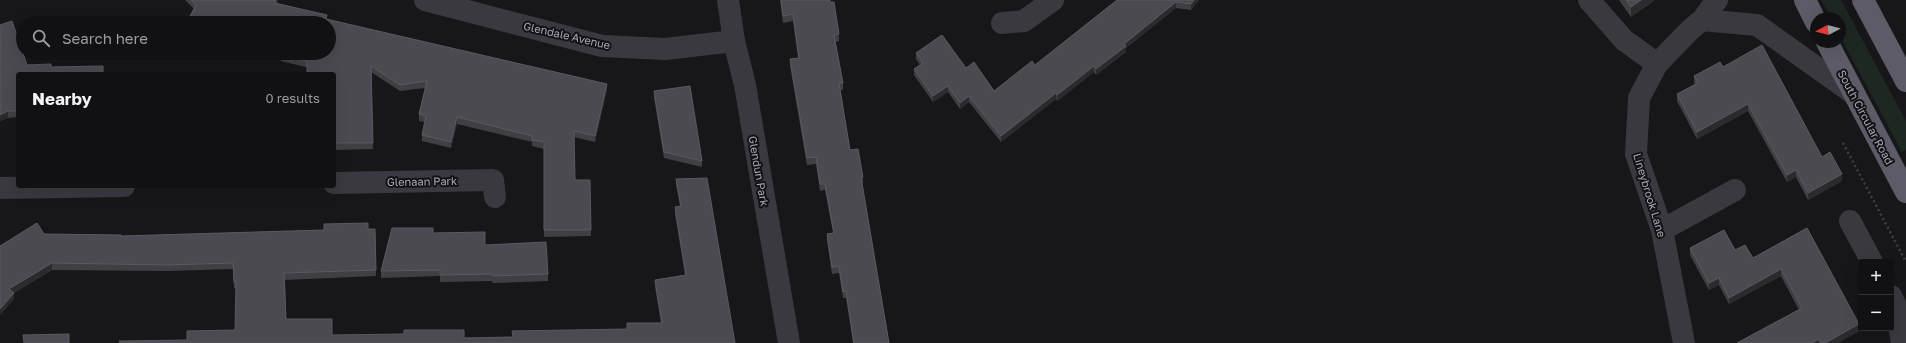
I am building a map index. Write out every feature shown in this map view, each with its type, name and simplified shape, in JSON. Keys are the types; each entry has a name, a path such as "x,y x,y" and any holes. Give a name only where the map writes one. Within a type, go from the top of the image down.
{"highway":[{"path":"1804,0 1811,12"},
{"path":"1863,0 1906,81"},
{"name":"South Circular Road","path":"1830,48 1906,192"}],"street":[{"name":"Glendale Avenue","path":"425,0 602,46 665,49 734,41"},
{"name":"Glendun Park","path":"728,0 734,41 745,84 789,343"},
{"path":"1002,23 1024,22 1053,0"},
{"path":"1588,0 1624,40 1657,64"},
{"name":"Lineybrook Lane","path":"1684,343 1662,230 1636,154 1639,98 1657,64 1690,29 1702,20 1717,0"},
{"path":"1702,20 1757,25 1854,94"},
{"name":"Glenaan Park","path":"336,183 493,180 494,197"},
{"path":"0,188 16,188"},
{"path":"1662,230 1735,190"},
{"path":"1850,221 1870,259"},
{"path":"1894,302 1902,343"}],"path":[{"path":"1843,143 1906,262"}],"shaded area":[{"path":"1821,0 1841,0 1906,121 1906,150 1902,152 1846,47 1846,12 1828,12"}],"building":[{"path":"191,0 276,0 275,3 327,15 190,16 196,5"},
{"path":"781,0 830,0 830,2 834,2 839,34 834,35 843,83 839,83 850,150 858,149 863,177 861,177 889,343 854,343 846,291 843,292 839,266 832,267 827,234 834,233 825,184 820,184 816,157 807,158 790,59 799,58 793,14 783,16"},
{"path":"1117,0 1194,0 1191,4 1176,2 1124,44 1126,46 1096,69 1094,66 1057,95 1056,93 1001,136 969,96 960,103 948,86 933,96 914,69 923,63 916,53 942,35 966,68 974,62 994,91 1032,61 1035,65"},
{"path":"1626,0 1641,0 1631,7"},
{"path":"12,21 16,33 16,60 25,60 27,65 51,64 51,67 103,66 103,72 16,72 16,111 8,111 0,115 0,25"},
{"path":"336,21 607,84 595,136 574,131 575,180 590,180 591,230 544,230 544,142 532,140 532,136 457,117 451,142 422,135 426,116 419,114 427,81 400,85 371,66 373,143 336,143 336,72 307,72 307,61 303,60 336,60"},
{"path":"1762,45 1822,157 1830,152 1842,174 1808,193 1796,170 1787,175 1748,104 1697,132 1677,94 1698,83 1694,76 1720,62 1723,67"},
{"path":"690,86 702,161 664,152 654,91"},
{"path":"707,178 735,343 120,343 119,341 187,340 187,331 235,330 236,282 234,282 233,263 168,265 52,263 9,289 14,293 0,309 0,246 37,223 44,234 121,236 324,230 324,224 368,223 368,229 375,229 376,270 284,273 286,319 332,319 332,335 404,334 404,330 464,330 464,338 513,337 512,331 627,329 627,323 662,323 655,280 686,275 675,207 681,206 676,179"},
{"path":"392,228 433,228 433,233 485,232 485,245 546,242 548,274 493,276 492,274 440,275 440,270 381,271"},
{"path":"1807,228 1858,325 1825,343 1821,343 1819,339 1812,343 1737,343 1802,308 1781,269 1729,298 1719,278 1709,283 1690,248 1724,230 1735,250 1745,245 1753,258"},
{"path":"69,334 69,343 24,343 23,335"}]}
